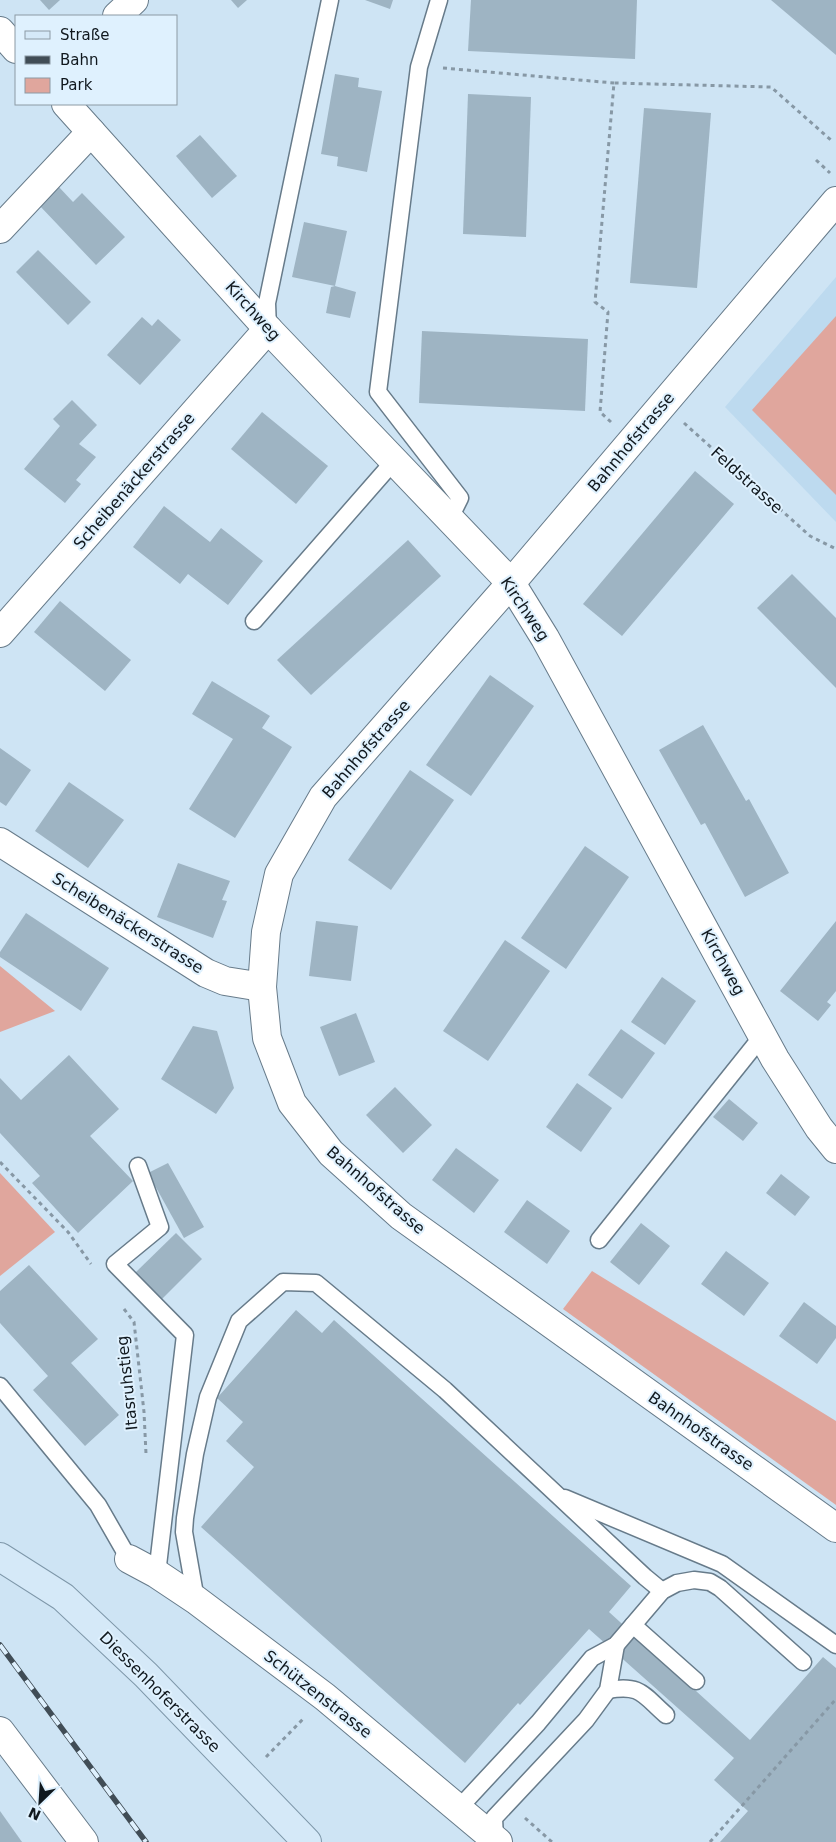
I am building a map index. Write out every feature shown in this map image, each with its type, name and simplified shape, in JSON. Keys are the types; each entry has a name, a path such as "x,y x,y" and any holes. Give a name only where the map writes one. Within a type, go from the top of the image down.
{"main road":[{"name":"Diessenhoferstrasse","path":"0,1557 63,1597 146,1675 307,1842"}],"street":[{"path":"118,15 134,0"},
{"path":"0,31 15,48"},
{"name":"Kirchweg","path":"67,105 268,329 511,583 545,638 775,1059 827,1120 836,1149"},
{"path":"0,229 90,132"},
{"name":"Bahnhofstrasse","path":"836,201 511,583 323,797 280,874 266,932 262,987 268,1038 292,1103 331,1153 401,1216 836,1528"},
{"name":"Scheibenäckerstrasse","path":"0,633 268,329"},
{"name":"Scheibenäckerstrasse","path":"0,842 206,973 225,981 262,987"},
{"name":"Schützenstrasse","path":"129,1559 157,1574 196,1600 325,1697 497,1840"},
{"path":"0,1730 84,1842"}],"lane":[{"path":"268,329 267,303 273,283 330,0"},
{"path":"439,0 419,67 378,392 460,498 450,520"},
{"path":"254,621 394,461"},
{"path":"599,1240 763,1035"},
{"path":"138,1166 160,1227 115,1264 185,1335 157,1574"},
{"path":"196,1600 184,1532 195,1454 208,1397 239,1321 283,1282 316,1283 445,1390 556,1495 662,1591"},
{"path":"0,1386 98,1504 129,1559"},
{"path":"556,1495 722,1564 836,1645"},
{"path":"459,1808 538,1723 592,1658 616,1645 662,1591 676,1583 694,1580 710,1582 720,1588 803,1662"},
{"path":"633,1625 696,1681"},
{"path":"497,1840 494,1818 586,1720 608,1690 616,1645"},
{"path":"608,1690 626,1687 639,1691 666,1716"}],"path":[{"path":"442,68 614,83 771,87 832,141"},
{"path":"612,424 600,412 608,312 595,302 614,83"},
{"path":"816,160 836,179"},
{"name":"Feldstrasse","path":"663,404 810,536 836,549"},
{"path":"0,1162 68,1232 95,1270"},
{"name":"Itasruhstieg","path":"123,1307 134,1322 144,1412 146,1457"},
{"path":"245,1779 325,1697"},
{"path":"710,1842 836,1698"},
{"path":"522,1816 552,1842"}],"shaded area":[{"path":"836,277 836,522 725,407"}],"green space":[{"path":"836,316 836,495 752,410"},
{"path":"0,966 55,1011 0,1032"},
{"path":"0,1173 55,1232 0,1276"},
{"path":"592,1271 836,1421 836,1505 563,1309"}],"building":[{"path":"40,0 60,0 49,10"},
{"path":"231,0 247,0 238,8"},
{"path":"365,0 393,0 390,9"},
{"path":"471,0 637,0 635,59 468,51"},
{"path":"771,0 836,0 836,55"},
{"path":"335,74 359,78 358,87 382,91 367,172 337,166 338,157 321,154"},
{"path":"468,94 531,97 526,237 463,234"},
{"path":"644,108 711,113 697,288 630,283"},
{"path":"200,135 237,176 212,198 176,156"},
{"path":"58,186 73,202 82,193 125,237 96,265 39,205"},
{"path":"304,222 347,231 335,286 292,277"},
{"path":"38,250 91,302 68,325 16,272"},
{"path":"335,286 356,292 350,318 326,313 331,287"},
{"path":"142,317 152,326 158,319 181,340 140,385 107,355"},
{"path":"422,331 588,339 585,411 419,403"},
{"path":"72,400 97,425 79,444 96,457 76,480 81,484 65,503 24,469 60,426 53,419"},
{"path":"262,412 328,466 296,504 231,449"},
{"path":"695,471 734,504 622,636 583,604"},
{"path":"164,506 210,542 221,528 263,561 228,605 188,574 180,584 133,547"},
{"path":"408,540 441,576 311,695 277,660"},
{"path":"792,574 836,618 836,688 757,608"},
{"path":"60,601 131,660 105,691 34,632"},
{"path":"490,675 534,706 471,796 426,765"},
{"path":"212,681 270,716 262,728 292,747 235,838 189,809 233,739 192,714"},
{"path":"703,725 746,801 749,799 789,873 745,897 705,823 701,825 659,750"},
{"path":"0,748 31,770 6,806 0,802"},
{"path":"410,770 454,800 391,890 348,860"},
{"path":"69,782 124,820 88,868 35,831"},
{"path":"585,846 629,877 566,969 521,938"},
{"path":"178,863 230,881 222,900 227,901 213,938 157,917"},
{"path":"26,913 109,968 81,1011 0,957 0,952"},
{"path":"316,921 358,926 351,981 309,976"},
{"path":"836,921 836,991 827,1002 831,1005 818,1021 780,991"},
{"path":"505,940 550,971 488,1061 443,1031"},
{"path":"662,977 696,1001 665,1045 631,1022"},
{"path":"356,1013 375,1062 339,1076 320,1027"},
{"path":"193,1026 217,1031 234,1088 216,1114 161,1079"},
{"path":"621,1029 655,1053 622,1099 588,1075"},
{"path":"69,1055 119,1109 90,1136 133,1181 78,1233 32,1183 40,1176 0,1133 0,1078 21,1100"},
{"path":"577,1083 612,1108 581,1152 546,1127"},
{"path":"395,1087 432,1125 403,1153 366,1115"},
{"path":"729,1099 758,1123 743,1141 713,1117"},
{"path":"456,1148 499,1180 474,1213 432,1180"},
{"path":"168,1163 204,1227 184,1238 148,1173"},
{"path":"781,1174 810,1197 795,1216 766,1193"},
{"path":"527,1200 570,1231 547,1264 504,1232"},
{"path":"641,1223 670,1246 639,1285 610,1262"},
{"path":"176,1233 202,1259 161,1300 135,1273"},
{"path":"726,1251 769,1283 744,1316 701,1284"},
{"path":"29,1265 98,1339 71,1363 119,1415 85,1446 33,1390 48,1376 0,1323 0,1291"},
{"path":"804,1302 836,1326 836,1338 817,1364 779,1336"},
{"path":"296,1310 322,1333 334,1320 631,1586 609,1612 750,1740 823,1657 836,1668 836,1842 720,1842 748,1811 714,1780 734,1758 589,1629 520,1705 518,1703 465,1763 201,1527 254,1467 226,1441 243,1422 217,1398"},
{"path":"0,1811 22,1842 0,1842"}],"railway":[{"path":"0,1645 146,1842"}]}
